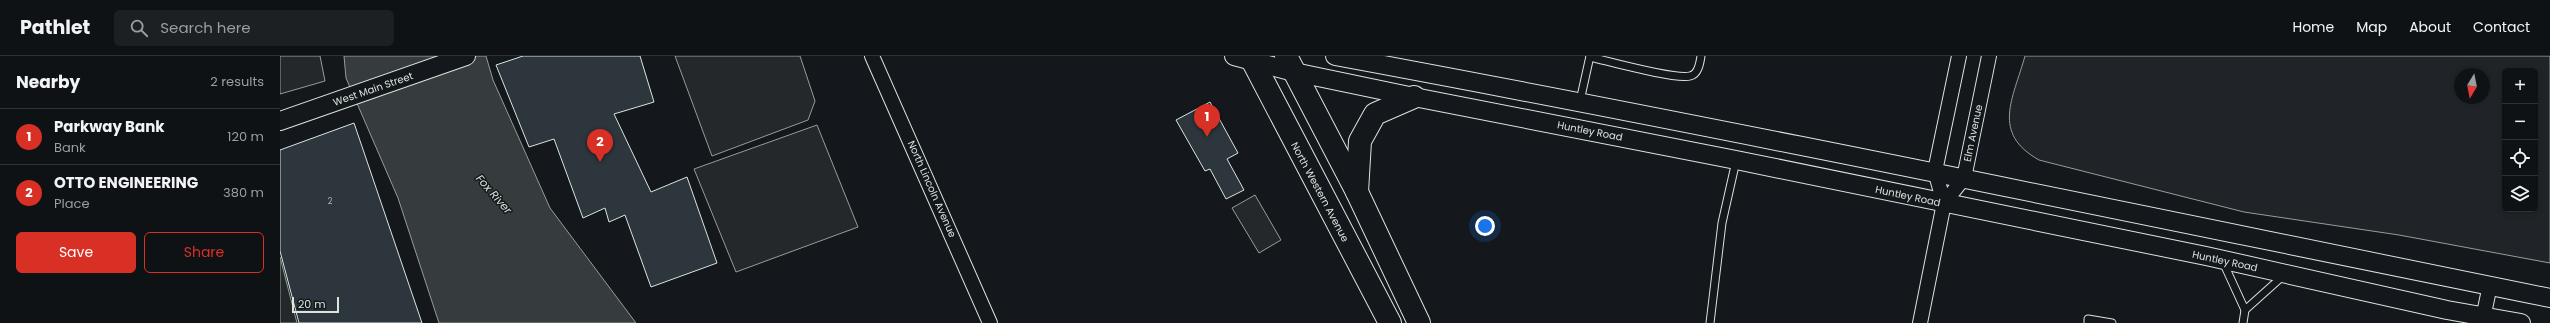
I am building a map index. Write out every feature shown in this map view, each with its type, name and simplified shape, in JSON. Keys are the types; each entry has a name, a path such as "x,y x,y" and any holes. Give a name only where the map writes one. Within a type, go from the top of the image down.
{"main road":[{"name":"North Western Avenue","path":"1246,57 1390,323"},
{"path":"1290,64 1357,192 1419,323"},
{"path":"1357,192 1360,141 1375,114 1414,98"}],"street":[{"name":"West Main Street","path":"280,121 466,56"},
{"name":"North Lincoln Avenue","path":"872,56 990,323"},
{"path":"1335,56 1935,171 2550,298"},
{"name":"Elm Avenue","path":"1920,323 1944,203 1935,171 1959,56"},
{"name":"Elm Avenue","path":"1944,203 1964,178 1989,56"},
{"path":"1246,57 1290,64"},
{"name":"Huntley Road","path":"1290,64 1414,98 1736,160 2223,260 2483,319 2521,323"},
{"path":"2483,319 2490,285"}],"lane":[{"path":"1580,102 1590,56 1671,75 1690,76 1695,73 1701,56"},
{"path":"1710,323 1722,223 1736,160"},
{"path":"2223,260 2245,310 2243,323"},
{"path":"2245,310 2286,274"},
{"path":"2088,323 2088,319 2112,323"}],"shaded area":[{"path":"280,56 320,56 325,81 280,94"},
{"path":"675,56 800,56 815,101 808,120 712,156"},
{"path":"2025,56 2550,56 2550,263 2399,235 2244,212 2039,160 2024,150 2015,138 2010,127 2010,114 2015,87"},
{"path":"817,125 858,227 736,272 694,169"},
{"path":"1255,195 1281,240 1259,253 1232,208"},
{"path":"280,257 297,323 280,323"}],"water":[{"name":"Fox River","path":"344,56 486,56 493,80 550,208 636,323 439,323 398,198 346,78"}],"building":[{"path":"523,56 640,56 654,102 614,114 651,192 687,177 717,263 651,287 625,215 609,222 605,208 583,218 554,139 529,147 496,65"},
{"path":"1210,102 1238,153 1227,159 1244,190 1226,199 1210,169 1205,171 1176,120"},
{"path":"354,123 422,323 299,323 280,251 280,150"}],"place":[{"name":"Parkway Bank","path":"1207,137"},
{"name":"OTTO ENGINEERING","path":"600,162"}]}
